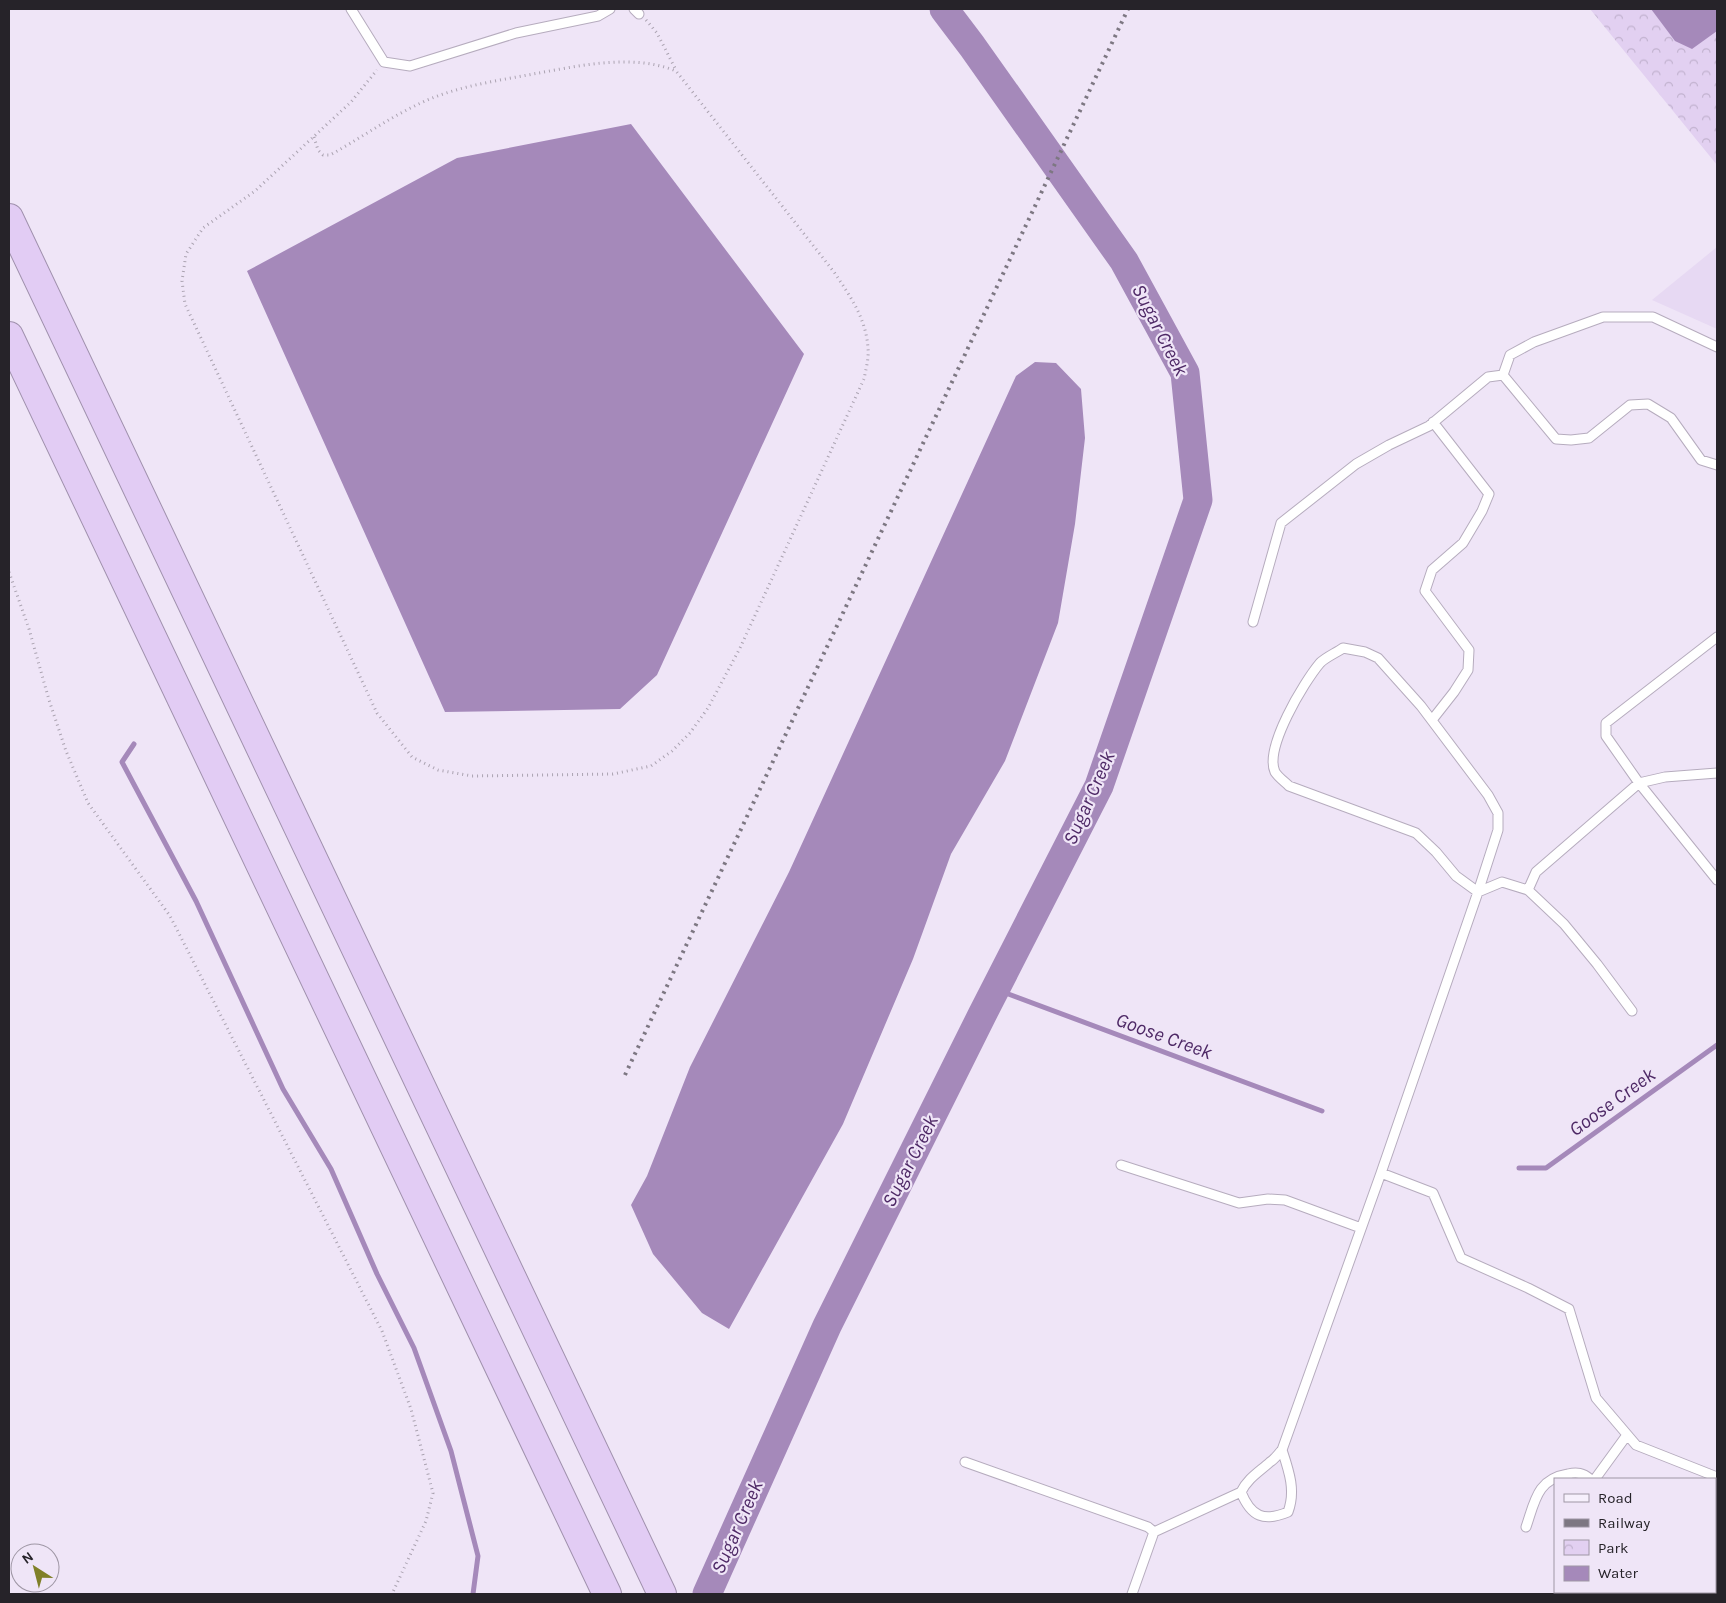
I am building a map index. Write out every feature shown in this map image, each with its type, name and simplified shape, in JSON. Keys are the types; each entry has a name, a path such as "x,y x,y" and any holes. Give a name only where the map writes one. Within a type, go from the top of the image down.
{"highway":[{"path":"9,218 662,1594"},
{"path":"9,336 607,1594"}],"lane":[{"path":"351,9 384,62 410,66 516,33 598,16 610,9"},
{"path":"1503,375 1510,355 1534,342 1603,317 1652,317 1717,347"},
{"path":"1253,622 1281,523 1356,464 1428,426 1488,377 1503,375"},
{"path":"1503,375 1556,439 1588,438 1630,405 1648,404 1671,418 1701,460 1717,466"},
{"path":"1432,720 1468,670 1469,650 1426,591 1432,570 1463,543 1482,511 1489,494 1433,422"},
{"path":"1717,637 1606,723 1606,736 1639,783 1717,880"},
{"path":"1132,1594 1154,1532 1241,1492 1254,1474 1282,1450 1381,1173 1478,892 1498,830 1498,813 1488,795 1432,720 1378,658 1365,652 1343,648 1321,663 1294,702 1278,734 1274,759 1275,772 1289,786 1416,833 1436,852 1456,876 1478,892"},
{"path":"1528,890 1536,872 1639,783 1665,777 1717,773"},
{"path":"1478,892 1502,882 1528,890 1564,924 1632,1011"},
{"path":"1121,1165 1239,1203 1268,1199 1285,1200 1361,1228"},
{"path":"1381,1173 1433,1193 1460,1258 1528,1288 1569,1309 1596,1398 1636,1445 1717,1477"},
{"path":"1596,1478 1627,1435"},
{"path":"1241,1492 1247,1506 1253,1512 1262,1516 1274,1518 1288,1512 1292,1502 1292,1482 1282,1450"},
{"path":"965,1462 1148,1527 1154,1532"},
{"path":"1555,1478 1577,1472 1588,1478"},
{"path":"1526,1527 1538,1492 1549,1480 1554,1478"}],"path":[{"path":"384,62 351,102 314,137 255,191 203,228 186,254 182,281 185,304 377,713 412,758 438,770 472,776 613,774 651,766 672,751 690,733 708,708 740,648 864,380 868,349 864,324 853,300 834,272 676,71 657,32 636,11"},
{"path":"314,137 318,150 323,155 330,155 397,115 424,102 459,89 489,82 575,67 605,64 648,63 676,71"},
{"path":"9,572 29,629 66,751 88,803 170,916 382,1331 412,1409 433,1493 426,1521 392,1594"}],"shaded area":[{"path":"1717,247 1717,329 1652,300"}],"green space":[{"path":"1590,9 1717,9 1717,165"}],"water":[{"path":"1651,9 1717,9 1717,31 1692,49 1675,41"},
{"path":"631,124 804,354 657,675 620,709 445,712 247,271 457,158"},
{"path":"1035,362 1056,363 1081,389 1085,438 1075,524 1058,623 1005,761 951,854 913,959 843,1124 729,1329 702,1313 653,1254 631,1205 647,1176 690,1067 789,872 1016,376"}],"waterway":[{"name":"Sugar Creek","path":"707,1594 827,1326 1099,786 1198,500 1185,373 1124,261 944,9"},
{"path":"134,744 122,762 196,901 283,1089 331,1169 377,1274 414,1348 451,1451 478,1556 473,1594"},
{"name":"Goose Creek","path":"995,989 1322,1111"},
{"name":"Goose Creek","path":"1519,1168 1546,1168 1717,1045"}],"railway":[{"path":"625,1075 1128,9"}]}
